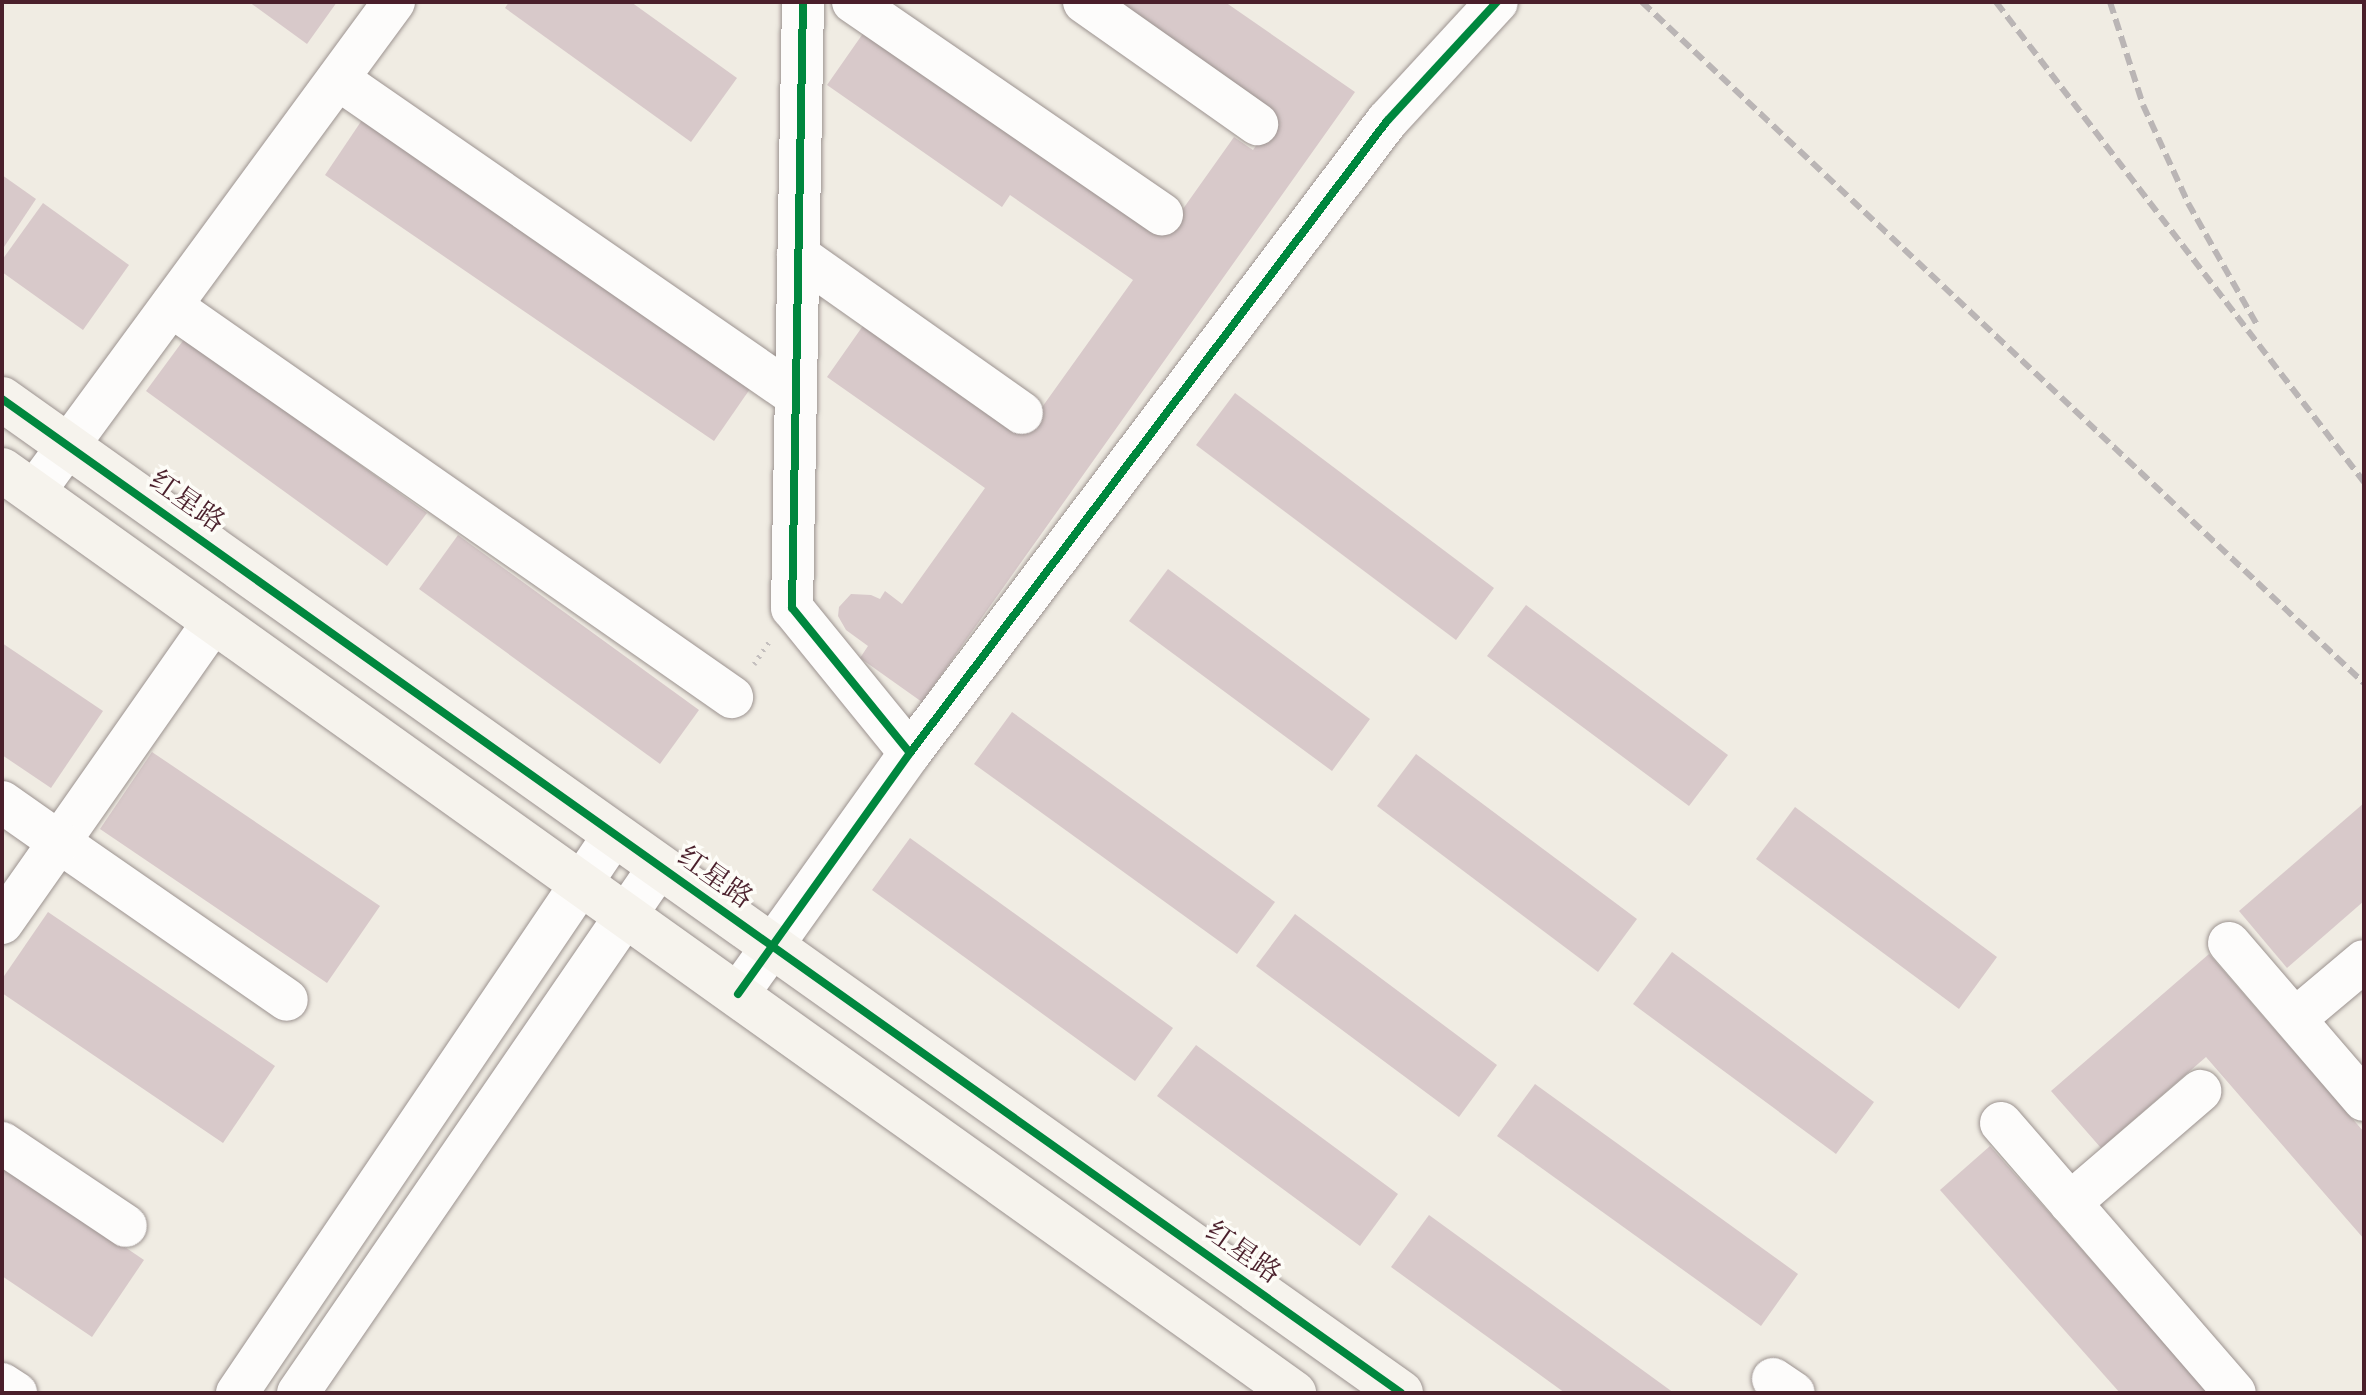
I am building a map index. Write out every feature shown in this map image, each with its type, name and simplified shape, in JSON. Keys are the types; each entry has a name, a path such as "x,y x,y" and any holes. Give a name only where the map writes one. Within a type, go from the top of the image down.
{"street":[{"path":"394,2 68,446 18,481 1294,1393"},
{"path":"803,2 792,608 910,753"},
{"path":"853,2 1162,214"},
{"path":"1084,2 1257,124"},
{"path":"738,994 910,753 1387,121 1497,2"},
{"path":"338,79 796,396"},
{"path":"798,255 1022,413"},
{"path":"171,306 732,697"},
{"name":"红星路","path":"2,399 1401,1393"},
{"path":"2,923 15,878 59,842 214,621"},
{"path":"2,802 287,1000"},
{"path":"237,1393 614,835"},
{"path":"298,1393 659,867"},
{"path":"2229,943 2364,1100"},
{"path":"2295,1019 2364,961"},
{"path":"2070,1203 2200,1091"},
{"path":"2001,1123 2235,1393"},
{"path":"2,1143 126,1226"},
{"path":"2,1384 16,1393"}],"path":[{"path":"732,697 792,608"}],"building":[{"path":"249,2 337,2 307,44"},
{"path":"509,2 631,2 737,78 691,142 505,8"},
{"path":"1103,2 1225,2 1355,92 922,702 860,658 868,646 846,630 838,616 839,607 851,594 871,595 880,599 885,591 902,604 985,488 827,377 867,320 1025,431 1133,280 1010,195 1002,207 827,85 864,32 1168,230 1234,137 1253,150 1273,121"},
{"path":"362,120 752,386 714,441 325,175"},
{"path":"2,175 36,199 2,250"},
{"path":"43,203 129,265 83,330 2,272 2,260"},
{"path":"185,338 427,513 387,566 146,391"},
{"path":"1235,393 1494,588 1456,640 1196,445"},
{"path":"458,535 699,710 660,764 419,589"},
{"path":"1168,569 1370,719 1332,771 1129,621"},
{"path":"1526,605 1728,755 1689,806 1487,656"},
{"path":"2,643 103,711 51,788 2,755"},
{"path":"1012,712 1275,902 1237,954 974,764"},
{"path":"152,752 380,906 327,983 100,829"},
{"path":"1416,754 1637,919 1598,972 1377,806"},
{"path":"2364,803 2364,901 2287,968 2239,911"},
{"path":"1795,807 1997,957 1959,1009 1756,859"},
{"path":"910,838 1173,1028 1135,1081 872,890"},
{"path":"48,912 275,1066 223,1143 2,993 2,979"},
{"path":"1295,914 1497,1065 1459,1117 1256,966"},
{"path":"1672,952 1874,1102 1836,1154 1633,1004"},
{"path":"2209,954 2364,1132 2364,1239 2206,1057 2101,1148 2051,1091"},
{"path":"1196,1045 1398,1194 1360,1246 1157,1096"},
{"path":"1535,1084 1798,1274 1761,1326 1497,1136"},
{"path":"1990,1146 2209,1393 2120,1393 1940,1190"},
{"path":"2,1164 144,1260 92,1337 2,1276"},
{"path":"1429,1215 1674,1393 1565,1393 1391,1267"}],"railway":[{"path":"1642,2 2364,683"},
{"path":"1996,2 2364,482"},
{"path":"2110,2 2143,105 2188,203 2257,325"}],"cycle path":[{"path":"738,994 910,753 792,608 803,2"},
{"path":"910,753 1387,121 1497,2"},
{"path":"2,399 1401,1393"}]}
